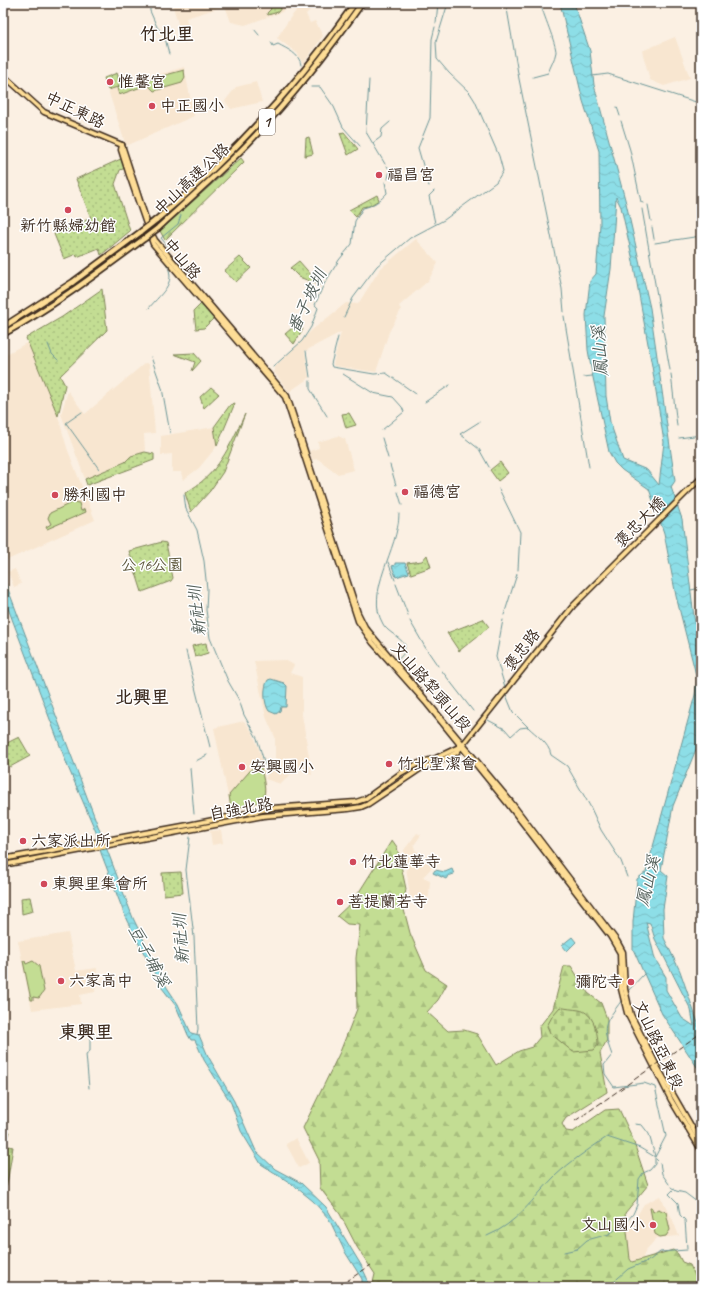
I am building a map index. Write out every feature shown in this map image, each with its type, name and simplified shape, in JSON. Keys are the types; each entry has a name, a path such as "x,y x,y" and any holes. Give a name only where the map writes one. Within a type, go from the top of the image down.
{"highway":[{"name":"中山高速公路","path":"3,327 73,282 142,231 214,167 266,113 318,52 355,3"},
{"name":"中山高速公路","path":"3,334 27,322 145,238 219,173 258,132 320,60 362,3"}],"main road":[{"name":"中正東路","path":"3,74 44,112 122,145"},
{"name":"中山路","path":"122,145 149,228 155,240 268,374"},
{"name":"文山路犂頭山段","path":"268,374 285,397 358,621 373,643 462,744 610,936 620,953 623,989"},
{"name":"褒忠大橋","path":"606,574 701,478"},
{"name":"褒忠路","path":"376,799 420,768 450,757 457,752 562,620 606,574"},
{"name":"褒忠路","path":"372,794 413,766 442,755 462,744"},
{"name":"自強北路","path":"107,843 272,808 351,802 364,799 372,794"},
{"name":"自強北路","path":"107,843 263,816 361,808 376,799"},
{"path":"3,859 107,843"},
{"path":"3,865 96,845"},
{"name":"文山路亞東段","path":"623,989 635,1021 658,1068 701,1143"},
{"name":"文山路亞東段","path":"623,989 627,1013 654,1068 701,1150"}],"shaded area":[{"path":"172,3 289,3 282,12 245,25 231,22 225,6 186,18 192,42 184,44"},
{"path":"301,5 303,7 308,6 310,10 306,14 310,23 315,21 323,36 303,64 297,53 277,38 290,18"},
{"path":"675,37 690,78 664,86 650,80 642,51"},
{"name":"中正國小","path":"184,67 194,116 126,146 108,90"},
{"path":"256,82 262,102 231,109 225,101 236,87"},
{"path":"416,239 438,263 428,281 399,306 401,310 389,332 376,372 334,366 333,364 341,332 305,351 309,378 289,392 274,372 275,367 312,330 346,303 358,304 380,269"},
{"path":"30,341 58,416 67,448 95,520 3,562 3,356"},
{"path":"145,363 149,364 155,433 144,434 145,452 131,456 125,462 85,479 61,414 68,391 85,414"},
{"path":"214,427 217,446 199,468 183,480 181,472 172,472 172,454 161,455 161,436"},
{"path":"338,436 345,439 354,470 338,474 318,459 312,460 309,451 319,448 318,442"},
{"path":"15,569 21,584 14,587 8,572"},
{"path":"285,660 294,665 290,673 302,677 302,715 312,775 297,768 281,784 265,779 275,759 275,737 266,717 254,661"},
{"name":"安興國小","path":"244,721 253,733 263,761 266,790 265,797 259,804 231,810 214,728"},
{"path":"221,830 223,843 212,845 210,831"},
{"path":"417,833 421,835 414,845 415,850 436,863 423,877 430,880 429,897 410,898 404,850"},
{"name":"六家高中","path":"68,933 76,971 97,968 95,992 80,995 81,1004 32,1010 18,941"},
{"path":"296,1138 309,1163 299,1168 286,1144"},
{"name":"文山國小","path":"660,1196 672,1218 679,1236 657,1238 645,1251 643,1258 633,1261 630,1258 627,1232 644,1204"}],"green space":[{"path":"268,3 285,3 278,12 268,15 267,13 271,9"},
{"path":"184,70 185,78 182,83 154,91 150,87 149,83 145,84 144,81"},
{"path":"117,73 121,86 108,90 104,78"},
{"path":"142,80 144,86 119,95 117,88"},
{"path":"344,132 358,149 348,155 340,133"},
{"path":"309,137 313,154 305,156 306,138"},
{"path":"123,158 126,168 120,170 115,184 130,231 101,255 99,248 77,257 76,254 64,259 54,234 91,218 76,179"},
{"path":"241,158 244,162 165,240 160,231"},
{"path":"377,195 379,200 369,206 362,207 356,217 349,210"},
{"path":"240,257 251,268 236,282 224,271"},
{"path":"299,261 320,285 299,277 290,268"},
{"path":"102,289 107,330 60,376 65,385 58,416 26,338 62,317"},
{"path":"203,302 215,317 204,328 196,329 194,311"},
{"path":"292,328 303,329 294,344 285,334"},
{"path":"194,353 201,361 192,371 195,362 174,354"},
{"path":"211,387 219,394 204,408 200,397"},
{"path":"235,403 217,446 214,427 230,405"},
{"path":"349,413 356,425 346,428 342,414"},
{"path":"245,414 223,472 210,491 191,512 185,493 197,486 222,459"},
{"path":"145,452 154,454 154,460 87,485 85,479 125,462 131,456"},
{"path":"500,462 508,473 498,481 490,470"},
{"path":"73,502 79,503 81,511 85,509 86,512 47,529 46,527 51,524 48,518 50,513"},
{"name":"公16公園","path":"162,542 166,543 173,578 171,581 142,592 129,551"},
{"path":"427,555 431,567 411,574 407,563 422,561"},
{"path":"483,619 489,627 459,651 447,633"},
{"path":"206,643 208,653 195,657 192,646"},
{"path":"19,737 30,756 10,767 3,755 3,745"},
{"path":"260,763 265,792 263,797 253,804 231,809 229,795 255,765"},
{"path":"392,840 397,847 406,889 403,906 410,933 426,970 447,984 438,1000 427,1012 448,1031 464,1030 477,1034 496,1065 519,1051 532,1047 540,1037 539,1027 553,1009 564,966 571,966 588,993 601,1003 607,1019 607,1040 600,1053 607,1092 566,1118 562,1124 566,1131 573,1132 605,1110 619,1109 632,1137 648,1185 625,1213 630,1259 632,1262 673,1250 678,1254 682,1262 690,1265 700,1287 372,1287 375,1274 357,1247 340,1214 320,1188 319,1160 303,1128 340,1052 357,1009 356,958 360,925 347,924 337,916 354,900"},
{"path":"181,872 183,893 164,895 162,873"},
{"path":"30,897 33,911 22,914 21,898"},
{"path":"23,961 25,961 26,964 33,961 39,966 44,991 39,998 33,997 33,1000 31,1000"},
{"path":"560,1007 579,1010 584,1012 592,1019 596,1030 598,1045 594,1050 573,1052 550,1033 547,1026 553,1015"},
{"path":"3,1132 10,1132 5,1145 13,1147 5,1188 3,1187"},
{"path":"650,1208 652,1208 653,1212 658,1209 666,1212 670,1230 666,1236 660,1237 655,1234"}],"water":[{"name":"鳳山溪","path":"560,3 574,3 590,51 594,85 626,203 650,308 675,481 671,487 682,519 694,617 701,656 701,737 673,806 661,870 668,876 663,909 664,938 680,971 701,1036 701,1092 696,1086 699,1070 662,1014 633,949 633,922 637,879 646,872 695,695 697,679 676,596 664,533 649,489 622,470 615,463 609,452 592,373 588,350 586,315 590,281 596,274 600,225 599,151 583,101","holes":["616,197 621,207 632,256 664,442 659,485 647,470 623,460 610,422 606,396 604,316 611,269","646,922 650,923 655,939 691,1010 694,1026 682,1018 666,990 666,977 655,959"]},
{"path":"395,563 405,563 409,573 396,577 392,566 395,565"},
{"name":"豆子埔溪","path":"3,576 133,918 166,986 178,1004 191,1033 199,1035 208,1056 234,1101 256,1151 275,1169 301,1183 326,1207 361,1265 369,1287 362,1287 362,1279 345,1252 329,1219 313,1201 292,1184 261,1164 241,1131 231,1103 204,1060 195,1040 191,1040 188,1035 176,1006 162,988 127,921 101,853 96,832 68,767 3,595"},
{"path":"271,679 284,683 287,686 286,707 281,707 280,711 276,714 269,711 265,700 266,683"},
{"path":"452,869 454,874 448,876 446,879 433,873 435,870 445,872"},
{"path":"572,937 576,942 567,951 562,945"}],"waterway":[{"name":"新社圳","path":"150,3 150,11 157,27 164,34 169,54"},
{"path":"436,23 438,3"},
{"path":"344,317 353,298 377,266 410,238 444,220 496,182 503,171 499,156 475,101 470,93 437,59 436,42 448,3"},
{"path":"506,3 519,79 562,289 564,312"},
{"path":"533,77 548,73 556,52 540,3"},
{"path":"429,186 418,148 430,118 432,39 435,27"},
{"name":"番子坡圳","path":"254,29 259,35"},
{"name":"番子坡圳","path":"271,42 273,46 278,44 296,55 301,65"},
{"path":"592,76 608,74 699,103 701,102"},
{"path":"369,80 366,132 385,164"},
{"name":"番子坡圳","path":"311,87 320,87 334,107 343,127 360,146"},
{"path":"617,107 620,116"},
{"path":"621,121 630,150 641,202 643,203"},
{"path":"373,143 381,137 382,129 390,122"},
{"path":"387,166 390,170 388,179"},
{"name":"番子坡圳","path":"273,367 302,341 311,327 318,308 315,305 323,286 339,260 352,244 355,221 363,208 370,206 387,193 385,182"},
{"path":"434,191 429,196 435,223"},
{"path":"648,205 651,221"},
{"path":"642,209 670,370"},
{"name":"新社圳","path":"170,249 161,238 178,224 181,215"},
{"path":"652,227 654,239"},
{"path":"655,243 701,236"},
{"name":"新社圳","path":"149,308 164,291 170,280 170,274 164,260"},
{"path":"564,316 589,467"},
{"path":"338,337 331,364 332,367 374,374 386,373 416,394"},
{"path":"48,344 52,354 58,360"},
{"path":"306,351 310,377"},
{"name":"新社圳","path":"151,357 162,388 170,433"},
{"path":"343,374 373,393 393,397 402,407 404,412 382,430"},
{"path":"671,374 677,426"},
{"path":"584,377 592,376"},
{"path":"310,381 310,389 327,416"},
{"path":"425,402 450,385"},
{"path":"82,412 66,423 99,469"},
{"path":"479,422 460,434 479,449 489,467"},
{"path":"679,438 701,435"},
{"path":"382,438 388,458"},
{"path":"390,465 396,485"},
{"path":"499,489 520,532 518,570"},
{"path":"398,492 402,505"},
{"name":"新社圳","path":"184,495 186,509 197,530 204,561 207,589 206,610 210,638 228,681 257,738 265,765"},
{"path":"397,661 404,653 405,645 383,624 378,612 377,598 384,570 398,527 399,514"},
{"path":"388,562 395,580"},
{"path":"504,615 517,574"},
{"path":"396,584 408,615"},
{"path":"691,590 696,589"},
{"path":"503,620 496,657 505,687"},
{"path":"410,621 438,666"},
{"name":"新社圳","path":"186,651 210,747"},
{"path":"442,671 473,711"},
{"path":"506,695 513,712 528,727"},
{"path":"488,720 505,729 511,736 520,728 528,727 545,743 551,755 567,766 590,806 601,830 621,861 627,877"},
{"name":"新社圳","path":"196,761 207,755"},
{"name":"新社圳","path":"190,768 194,814"},
{"name":"新社圳","path":"190,837 186,870 194,937 197,1034"},
{"path":"627,992 644,974"},
{"path":"487,1236 498,1231 516,1218 555,1176 607,1137 640,1148 655,1157 666,1136 655,1087 644,1083 614,1087 605,1074 604,1065 612,1055 606,1037 606,1026 611,1015 622,1000"},
{"path":"89,1088 86,1054 90,1051 90,1038 99,1037"},
{"path":"635,1124 642,1125 649,1134 655,1156"},
{"path":"564,1252 577,1249 587,1240 609,1234 626,1222 633,1214 637,1205 639,1179 643,1173 650,1170 655,1164 655,1158"},
{"path":"656,1159 660,1163 662,1174 669,1184"},
{"path":"671,1187 676,1191 685,1193 701,1205"},
{"path":"674,1189 669,1194 678,1203 680,1215 685,1220 687,1248"},
{"path":"608,1287 628,1269 650,1260 660,1252 687,1250"},
{"path":"695,1273 701,1279"}],"railway":[{"path":"575,1121 701,1033"},
{"path":"338,1287 371,1265"}],"place":[{"name":"惟馨宮","path":"110,82"},
{"name":"中正國小","path":"152,106"},
{"name":"福昌宮","path":"379,175"},
{"name":"新竹縣婦幼館","path":"68,210"},
{"name":"福德宮","path":"405,492"},
{"name":"勝利國中","path":"55,495"},
{"name":"竹北聖潔會","path":"389,764"},
{"name":"安興國小","path":"242,767"},
{"name":"六家派出所","path":"23,841"},
{"name":"竹北蓮華寺","path":"353,862"},
{"name":"東興里集會所","path":"44,884"},
{"name":"菩提蘭若寺","path":"340,902"},
{"name":"六家高中","path":"61,981"},
{"name":"彌陀寺","path":"631,982"},
{"name":"文山國小","path":"653,1225"}],"district":[{"name":"竹北里","path":"167,34"},
{"name":"北興里","path":"142,697"},
{"name":"東興里","path":"86,1032"}]}
